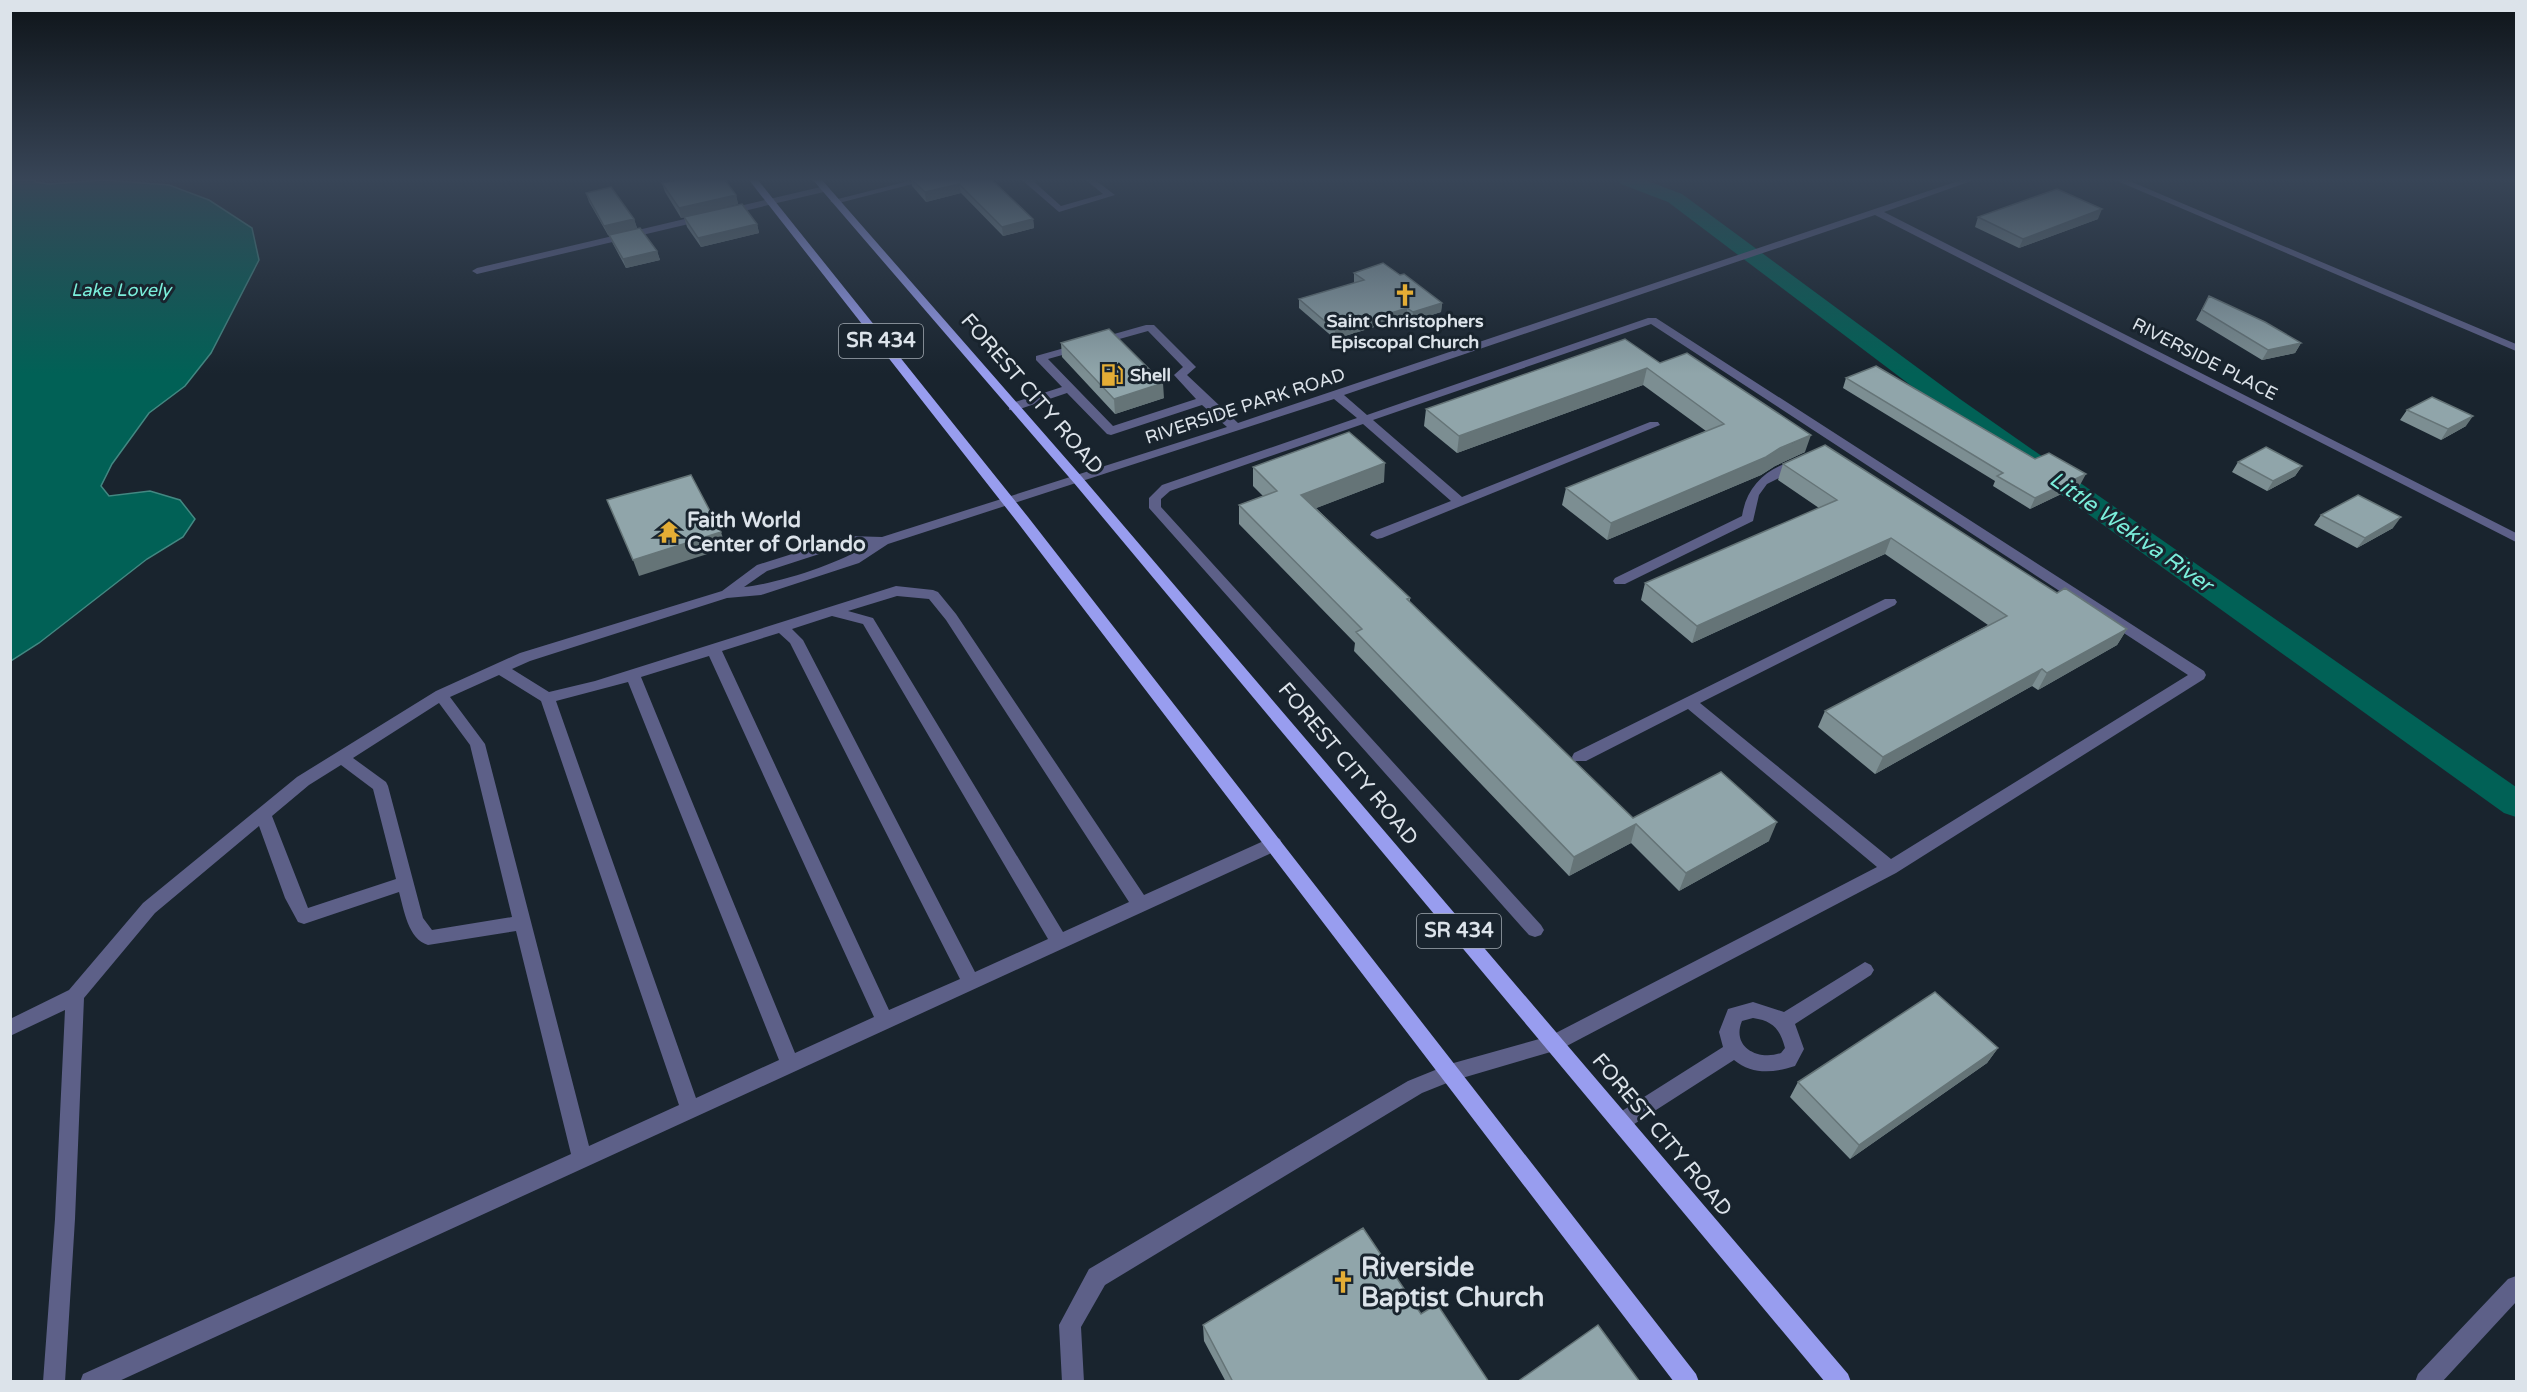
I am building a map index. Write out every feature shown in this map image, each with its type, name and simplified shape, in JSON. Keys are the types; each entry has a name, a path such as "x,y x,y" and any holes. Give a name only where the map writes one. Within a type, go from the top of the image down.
{"main road":[{"name":"SR 434","path":"805,245 1009,502 1688,1382"},
{"name":"FOREST CITY ROAD","path":"873,245 1078,480 1840,1382"}],"street":[{"path":"477,271 588,245"},
{"name":"RIVERSIDE PARK ROAD","path":"883,541 1236,428 1777,245"},
{"name":"RIVERSIDE PLACE","path":"1942,245 2517,538"},
{"path":"2274,245 2517,348"},
{"path":"1073,1382 1070,1325 1097,1277 1415,1087 1450,1073 1554,1043 1890,868 2199,675 1652,320 1166,488 1155,498 1155,508 1535,930"},
{"path":"1204,400 1111,431 1040,358 1150,327 1190,367 1180,375 1236,428"},
{"path":"1013,407 1070,388"},
{"path":"1336,394 1460,502"},
{"path":"1377,535 1654,425"},
{"path":"1620,582 1748,518 1750,497 1761,482 1776,473 1846,444"},
{"path":"726,594 762,568 849,540 883,541"},
{"path":"10,1028 75,996 149,908 303,781 441,695 525,657 726,594 761,590 854,560 883,541"},
{"path":"547,698 597,686 896,591 933,595 951,617 1140,904"},
{"path":"1580,757 1890,602"},
{"path":"830,611 868,621 1059,941"},
{"path":"780,627 796,640 970,981"},
{"path":"713,648 884,1020"},
{"path":"500,668 547,698 690,1109"},
{"path":"632,675 790,1063"},
{"path":"441,695 477,744 582,1158"},
{"path":"1689,702 1890,868"},
{"path":"341,757 380,786 415,921 428,938 522,923"},
{"path":"263,814 294,898 304,917 405,883"},
{"path":"91,1382 1274,844"},
{"path":"1783,1022 1865,970"},
{"path":"54,1382 65,1219 75,996"},
{"path":"1753,1010 1764,1011 1783,1022 1794,1039 1791,1056 1784,1062 1764,1066 1753,1063 1736,1049 1728,1031 1735,1016 1753,1010"},
{"path":"1621,1122 1736,1049"},
{"path":"2426,1382 2517,1287"}],"water":[{"name":"Lake Lovely","path":"10,245 256,245 259,260 211,353 185,386 149,413 112,464 101,486 109,496 150,491 180,500 195,519 183,537 147,559 39,643 11,661"}],"building":[{"path":"615,245 653,245 657,251 623,259"},
{"path":"1383,263 1400,275 1404,274 1442,303 1413,312 1407,308 1335,330 1299,299 1364,280 1354,273"},
{"path":"2209,296 2265,322 2301,343 2268,350 2202,310"},
{"path":"1109,329 1163,383 1114,399 1061,343"},
{"path":"1625,339 1660,363 1687,353 1811,435 1780,448 1766,457 1611,523 1566,488 1724,424 1647,368 1459,436 1426,409"},
{"path":"1876,366 2035,459 2049,453 2086,474 2035,498 1997,476 2003,473 1846,378"},
{"path":"2432,397 2473,416 2448,429 2407,410"},
{"path":"1349,432 1385,463 1301,495 1410,598 1407,599 1633,818 1721,772 1777,822 1686,873 1636,824 1574,857 1356,632 1362,629 1239,505 1277,491 1253,467"},
{"path":"1825,445 2057,593 2065,588 2127,629 2047,673 2042,669 1883,757 1825,711 2007,616 1891,538 1697,626 1645,583 1837,500 1783,464"},
{"path":"2266,447 2302,466 2273,481 2238,462"},
{"name":"Faith World Center of Orlando","path":"691,475 721,532 633,560 607,500"},
{"path":"2358,495 2401,517 2365,538 2321,515"},
{"path":"1935,992 1998,1048 1859,1145 1798,1082"},
{"name":"Riverside Baptist Church","path":"1363,1228 1421,1314 1437,1304 1489,1382 1233,1382 1203,1325"},
{"path":"1598,1325 1640,1382 1517,1382"}],"waterway":[{"name":"Little Wekiva River","path":"1738,245 1951,404 2516,804"}],"place":[{"name":"Saint Christophers Episcopal Church","path":"1405,295"},
{"name":"Shell","path":"1112,375"},
{"name":"Faith World Center of Orlando","path":"669,532"},
{"name":"Riverside Baptist Church","path":"1343,1282"}]}
